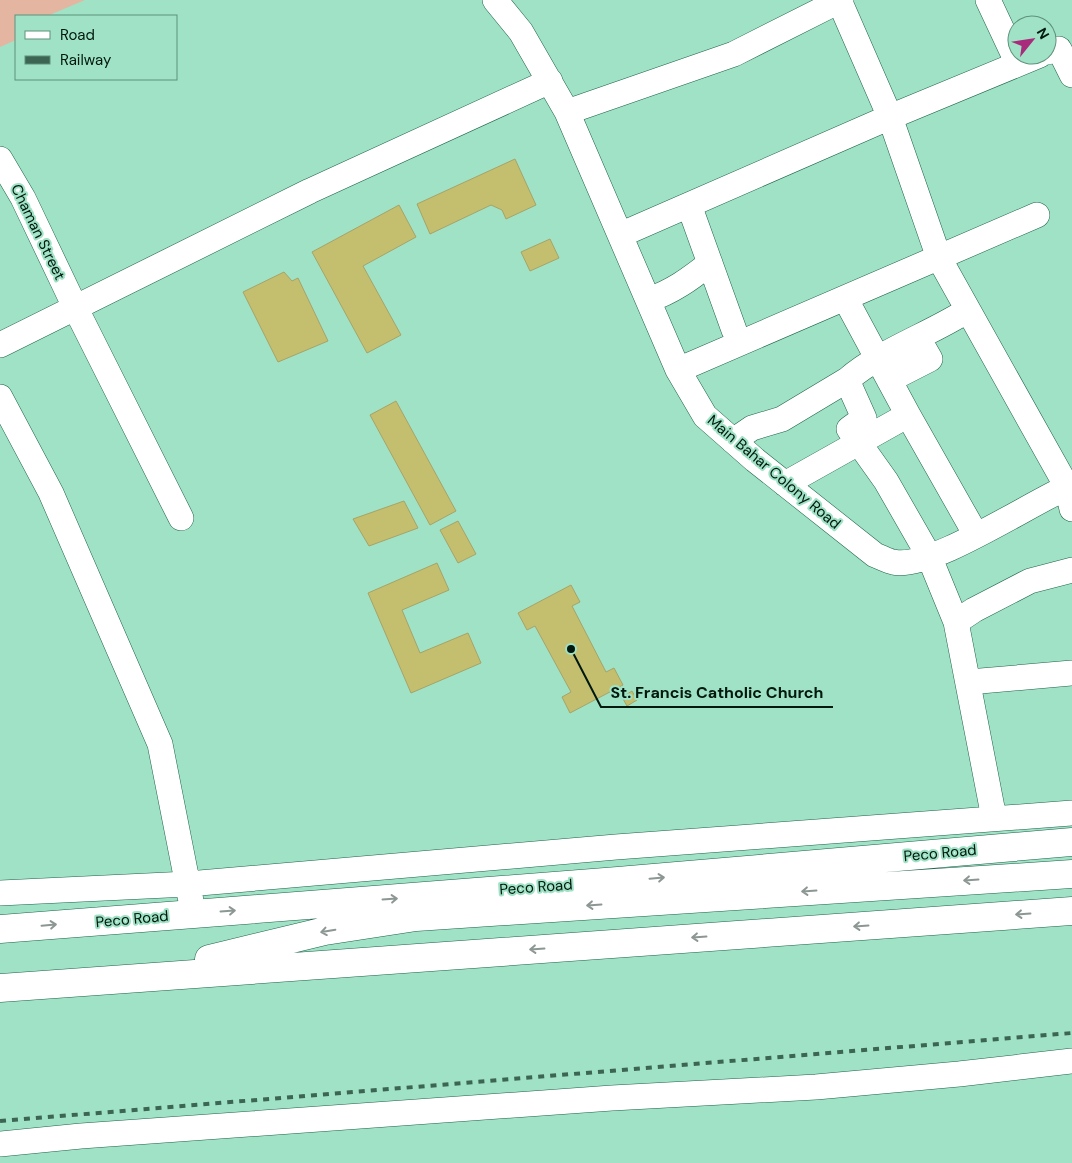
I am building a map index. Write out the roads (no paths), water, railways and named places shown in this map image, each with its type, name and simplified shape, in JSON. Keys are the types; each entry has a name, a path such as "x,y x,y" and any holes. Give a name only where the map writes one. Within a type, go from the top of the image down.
{"main road":[{"name":"Peco Road","path":"0,929 618,881 1072,842"},
{"path":"136,978 325,931 416,917 1072,874"},
{"path":"0,988 1072,911"}],"street":[{"name":"Main Bahar Colony Road","path":"495,0 521,32 567,112 678,370 705,416 785,484 875,555 894,563 920,561 1070,494"},
{"path":"567,112 734,54 840,0 890,118 939,258 1070,494"},
{"path":"988,0 1007,27"},
{"path":"1057,50 1059,49 1072,75"},
{"path":"620,235 1015,65"},
{"path":"0,345 310,191 550,81"},
{"name":"Chaman Street","path":"0,159 23,198 75,307 181,518"},
{"path":"689,205 734,330"},
{"path":"678,370 1038,215"},
{"path":"648,300 678,288 710,263"},
{"path":"846,298 908,415 976,535"},
{"path":"733,440 752,428 782,419 847,380 860,368 884,369 918,338 968,310"},
{"path":"847,380 864,418 850,429 886,481 928,556 956,622 994,818"},
{"path":"0,396 51,493 160,744 194,914"},
{"path":"785,484 908,415"},
{"path":"956,622 974,610 1030,581 1072,570"},
{"path":"969,682 1072,673"},
{"path":"0,893 188,884 616,847 1072,812"},
{"path":"616,847 618,881"},
{"path":"0,1144 100,1134 612,1098 816,1087 1072,1061"}],"railway":[{"path":"0,1121 1072,1033"}],"place":[{"name":"St. Francis Catholic Church","path":"571,649"}]}
